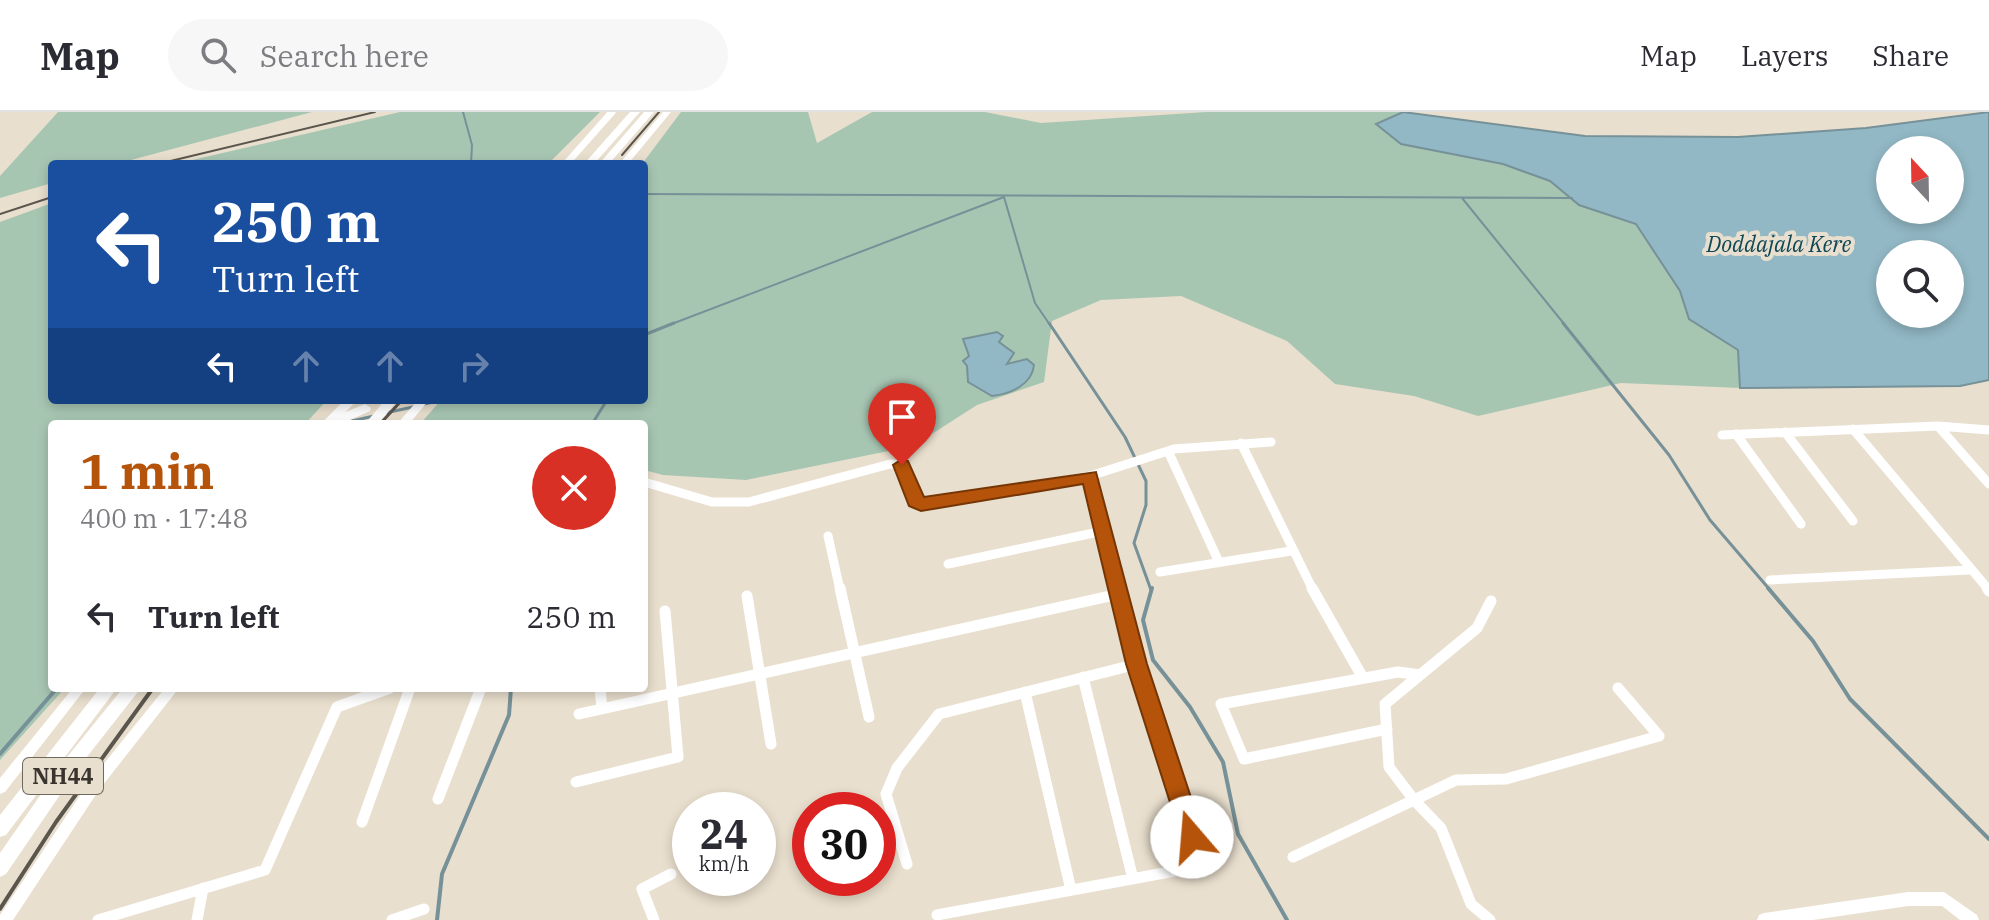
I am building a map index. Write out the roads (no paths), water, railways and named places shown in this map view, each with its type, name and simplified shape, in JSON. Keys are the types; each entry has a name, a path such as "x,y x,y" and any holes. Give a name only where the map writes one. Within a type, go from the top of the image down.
{"highway":[{"path":"593,160 635,112"},
{"path":"607,160 649,112"},
{"name":"NH44","path":"0,829 106,692"},
{"name":"NH44","path":"0,868 73,762 130,692"}],"main road":[{"path":"626,160 667,112"},
{"path":"407,420 421,404"}],"street":[{"path":"570,160 612,112"},
{"path":"332,420 347,404"},
{"path":"1938,426 1989,484"},
{"path":"1722,435 1938,426 1989,430"},
{"path":"1853,429 1989,591"},
{"path":"1785,432 1853,521"},
{"path":"1736,434 1801,524"},
{"path":"648,483 712,502 749,502 890,464 902,465 916,501 921,505 1090,476 1168,451 1271,442"},
{"path":"1241,443 1291,551 1363,678"},
{"path":"1168,451 1218,560"},
{"path":"937,915 1202,866 1137,664 1090,476"},
{"path":"948,564 1103,531"},
{"path":"828,536 869,717"},
{"path":"1160,572 1218,560 1291,551"},
{"path":"1770,580 1969,570"},
{"path":"579,714 1119,594"},
{"path":"747,596 771,744"},
{"path":"1490,920 1471,904 1441,828 1389,767 1385,704 1477,628 1491,601"},
{"path":"576,782 678,757 665,611"},
{"path":"907,864 886,794 897,768 939,714 1137,664"},
{"path":"1387,729 1244,759 1221,704 1398,672 1420,675"},
{"path":"1083,677 1133,879"},
{"path":"1293,857 1456,780 1506,779 1659,736 1618,688"},
{"path":"0,788 77,692"},
{"path":"5,920 94,786 170,692"},
{"path":"98,920 265,870 337,707 379,692"},
{"path":"362,822 409,692"},
{"path":"438,799 479,692"},
{"path":"600,692 602,709"},
{"path":"1025,692 1071,890"},
{"path":"654,920 642,889 671,874"},
{"path":"197,920 203,888"},
{"path":"1764,920 1908,899 1944,899 1972,920"},
{"path":"392,920 424,909"}],"water":[{"name":"Doddajala Kere","path":"1403,112 1585,136 1738,137 1866,128 1989,112 1989,380 1960,386 1740,388 1738,350 1689,319 1680,291 1636,224 1579,205 1550,181 1503,164 1401,144 1376,124"},
{"path":"997,332 1003,336 999,342 1014,353 1007,364 1027,359 1034,365 1025,383 992,396 968,382 967,366 963,361 969,356 963,339"}],"waterway":[{"path":"463,112 472,145 471,160"},
{"path":"648,194 1572,198"},
{"path":"669,325 1004,197 1035,303 1050,325"},
{"path":"1462,198 1565,325"},
{"path":"669,325 674,323"},
{"path":"1049,323 1125,437 1146,481 1146,505 1134,543 1151,590"},
{"path":"1563,323 1669,455 1710,520 1770,590"},
{"path":"648,333 669,325"},
{"path":"594,420 604,404"},
{"path":"385,413 413,407"},
{"path":"356,420 374,416"},
{"path":"1152,588 1143,620 1153,660 1190,707 1223,762 1238,834 1287,920"},
{"path":"1768,588 1813,641 1850,699 1989,839"},
{"path":"0,754 54,692"},
{"path":"437,920 442,874 509,715 511,692"}],"railway":[{"path":"175,160 375,112"},
{"path":"622,155 659,112"},
{"path":"0,214 48,198"},
{"path":"384,420 398,404"},
{"path":"0,909 56,822 150,692"}]}
